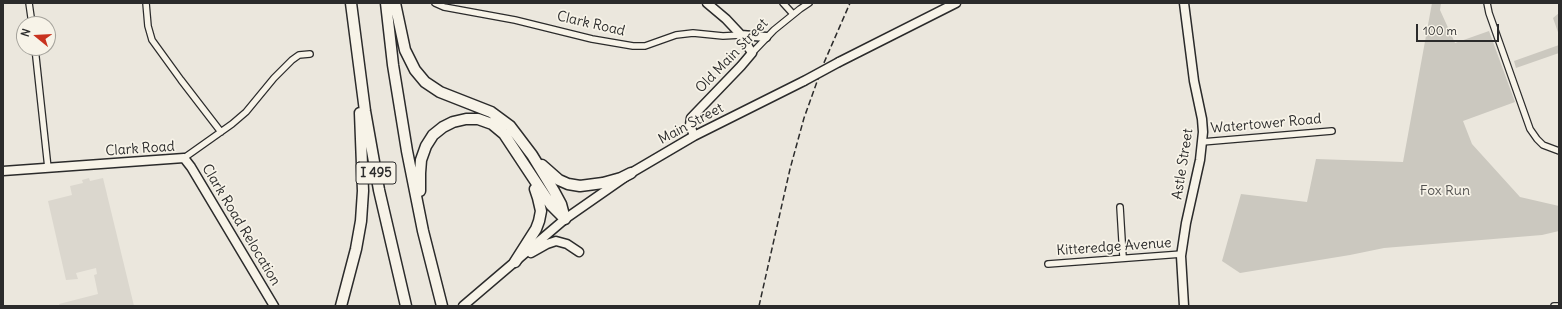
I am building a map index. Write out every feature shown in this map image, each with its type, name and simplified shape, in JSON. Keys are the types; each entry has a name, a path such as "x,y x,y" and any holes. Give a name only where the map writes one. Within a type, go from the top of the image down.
{"highway":[{"name":"I 495","path":"351,3 365,111 379,190 406,306"},
{"name":"I 495","path":"386,3 399,104 424,231 442,306"},
{"path":"395,3 403,42 412,66 421,77 440,92 498,116 510,126 532,155 558,198 565,220"},
{"path":"341,306 356,249 361,221 363,192 362,143 355,39"},
{"path":"424,231 420,187 421,160 430,139 436,132 457,120 470,118 492,124 507,137 528,172 551,205 565,220"},
{"path":"532,155 554,177 574,185 580,186 602,184 631,173"},
{"path":"515,262 536,229 541,211 538,198 528,172"}],"street":[{"path":"30,3 31,16"},
{"path":"146,3 148,26 152,40 221,132"},
{"name":"Clark Road","path":"435,3 444,7 515,20 592,39 633,46 645,46 676,35 741,35"},
{"path":"707,3 726,19 741,35 752,53"},
{"path":"783,3 793,14"},
{"name":"Old Main Street","path":"694,136 689,125 691,118 766,38 793,14 809,3"},
{"name":"Main Street","path":"463,306 565,220 631,173 694,136 956,3"},
{"name":"Astle Street","path":"1184,3 1194,81 1202,119 1202,142 1186,223 1182,254 1181,271 1184,306"},
{"path":"1487,3 1489,13 1530,129 1540,142 1550,149 1559,151"},
{"path":"741,35 766,38"},
{"name":"Clark Road","path":"3,172 184,158 246,112 287,63 297,56 310,54"},
{"path":"35,56 48,168"},
{"name":"Watertower Road","path":"1202,142 1332,131"},
{"name":"Clark Road Relocation","path":"184,158 191,167 274,306"},
{"path":"1120,207 1123,257"},
{"path":"515,262 547,244 556,241 567,244 579,252"},
{"name":"Kitteredge Avenue","path":"1048,264 1123,257 1182,254"},
{"path":"1554,306 1559,306"}],"shaded area":[{"path":"89,178 90,181 103,178 134,306 60,306 59,304 98,294 94,275 97,274 96,268 76,273 78,279 66,280 48,201 72,195 70,186 83,183 82,180"}],"green space":[{"name":"Fox Run","path":"1432,3 1441,3 1440,10 1455,43 1489,31 1515,102 1463,121 1472,144 1520,197 1559,206 1559,231 1542,235 1384,248 1240,273 1222,261 1241,194 1307,202 1316,159 1403,162"},
{"path":"1559,13 1559,35 1553,18"},
{"path":"1559,45 1559,53 1516,68 1514,61"}],"railway":[{"path":"759,306 790,169 804,118 823,65 850,3"}]}
